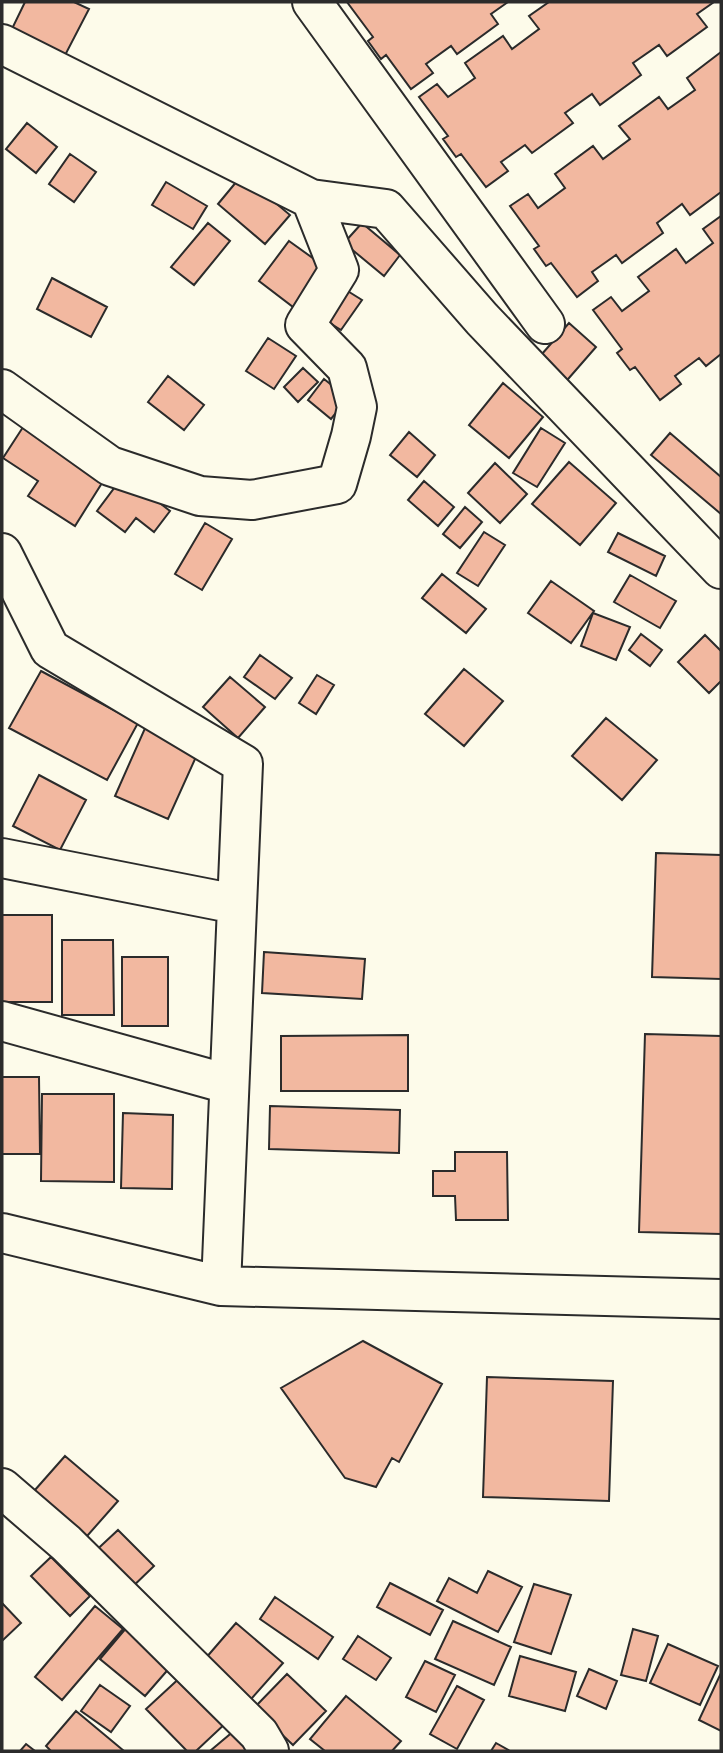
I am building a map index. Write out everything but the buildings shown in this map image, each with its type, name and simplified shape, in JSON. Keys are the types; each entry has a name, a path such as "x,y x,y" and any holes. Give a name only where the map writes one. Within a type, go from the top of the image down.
{"street":[{"path":"314,2 545,324"},
{"path":"2,44 311,199 386,209 482,319 721,569"},
{"path":"2,389 110,466 200,496 252,500 337,484 352,436 357,407 347,368 305,325 339,270 311,199"},
{"path":"2,553 50,649 243,764 221,1286"},
{"path":"2,859 236,904"},
{"path":"2,1021 228,1084"},
{"path":"2,1233 221,1286 721,1299"},
{"path":"2,1488 66,1543 259,1734 269,1751"}]}
